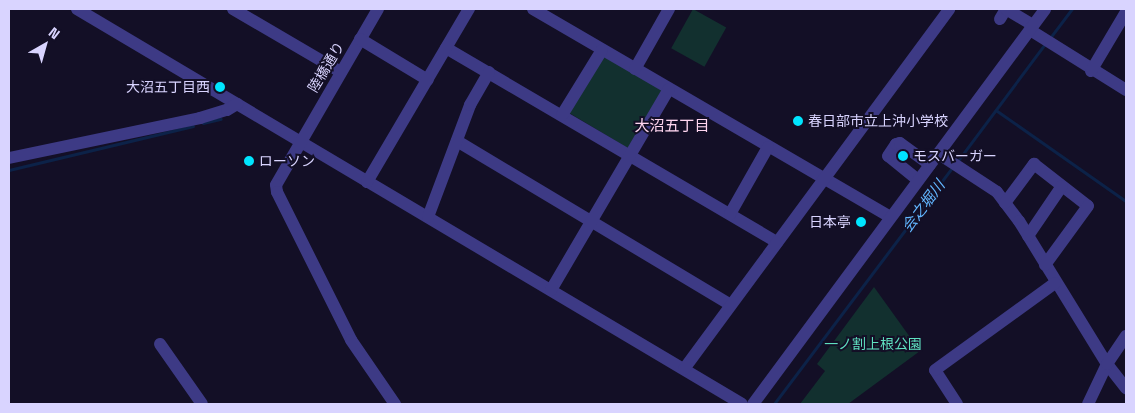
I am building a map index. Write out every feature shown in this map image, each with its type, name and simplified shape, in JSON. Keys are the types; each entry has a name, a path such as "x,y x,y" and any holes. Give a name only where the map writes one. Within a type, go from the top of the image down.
{"street":[{"path":"232,9 341,72"},
{"name":"陸橋通り","path":"378,9 278,178 277,192 351,340 395,404"},
{"path":"367,182 469,9"},
{"path":"533,9 890,217"},
{"path":"635,69 669,9"},
{"path":"684,369 729,304 949,9"},
{"path":"753,404 890,217 913,182 930,165 943,156 992,71 1008,49 1034,30 1045,9"},
{"path":"84,10 367,182 742,404"},
{"path":"1003,14 1034,30 1055,47 1091,71 1126,90"},
{"path":"1091,71 1126,14"},
{"path":"360,40 428,80"},
{"path":"446,48 777,242"},
{"path":"562,115 602,50"},
{"path":"428,217 470,105 489,72"},
{"path":"550,290 669,89"},
{"path":"9,158 200,118 227,110 237,104"},
{"path":"457,141 729,304"},
{"path":"913,182 888,156 896,144 900,142 930,165"},
{"path":"730,214 768,147"},
{"path":"943,156 996,192 1005,202 1107,364 1126,388"},
{"path":"1005,202 1034,164 1088,206 1045,265"},
{"path":"1028,236 1062,186"},
{"path":"957,404 935,370 1055,282"},
{"path":"1088,404 1107,364 1126,336"},
{"path":"160,344 202,404"}],"green space":[{"path":"693,9 726,27 704,67 671,48"},
{"path":"603,55 662,91 628,148 568,112"},
{"name":"一ノ割上根公園","path":"874,287 920,351 848,404 800,404 825,371 817,364"}],"waterway":[{"name":"会之堀川","path":"1050,38 1072,9"},
{"name":"会之堀川","path":"957,162 1045,44"},
{"path":"996,110 1126,201"},
{"path":"203,123 221,119"},
{"path":"9,170 193,126"},
{"name":"会之堀川","path":"774,404 952,168"}],"place":[{"name":"大沼五丁目西","path":"220,87"},
{"name":"春日部市立上沖小学校","path":"798,121"},
{"name":"モスバーガー","path":"903,156"},
{"name":"ローソン","path":"249,161"},
{"name":"日本亭","path":"861,222"}],"district":[{"name":"大沼五丁目","path":"672,126"}]}
